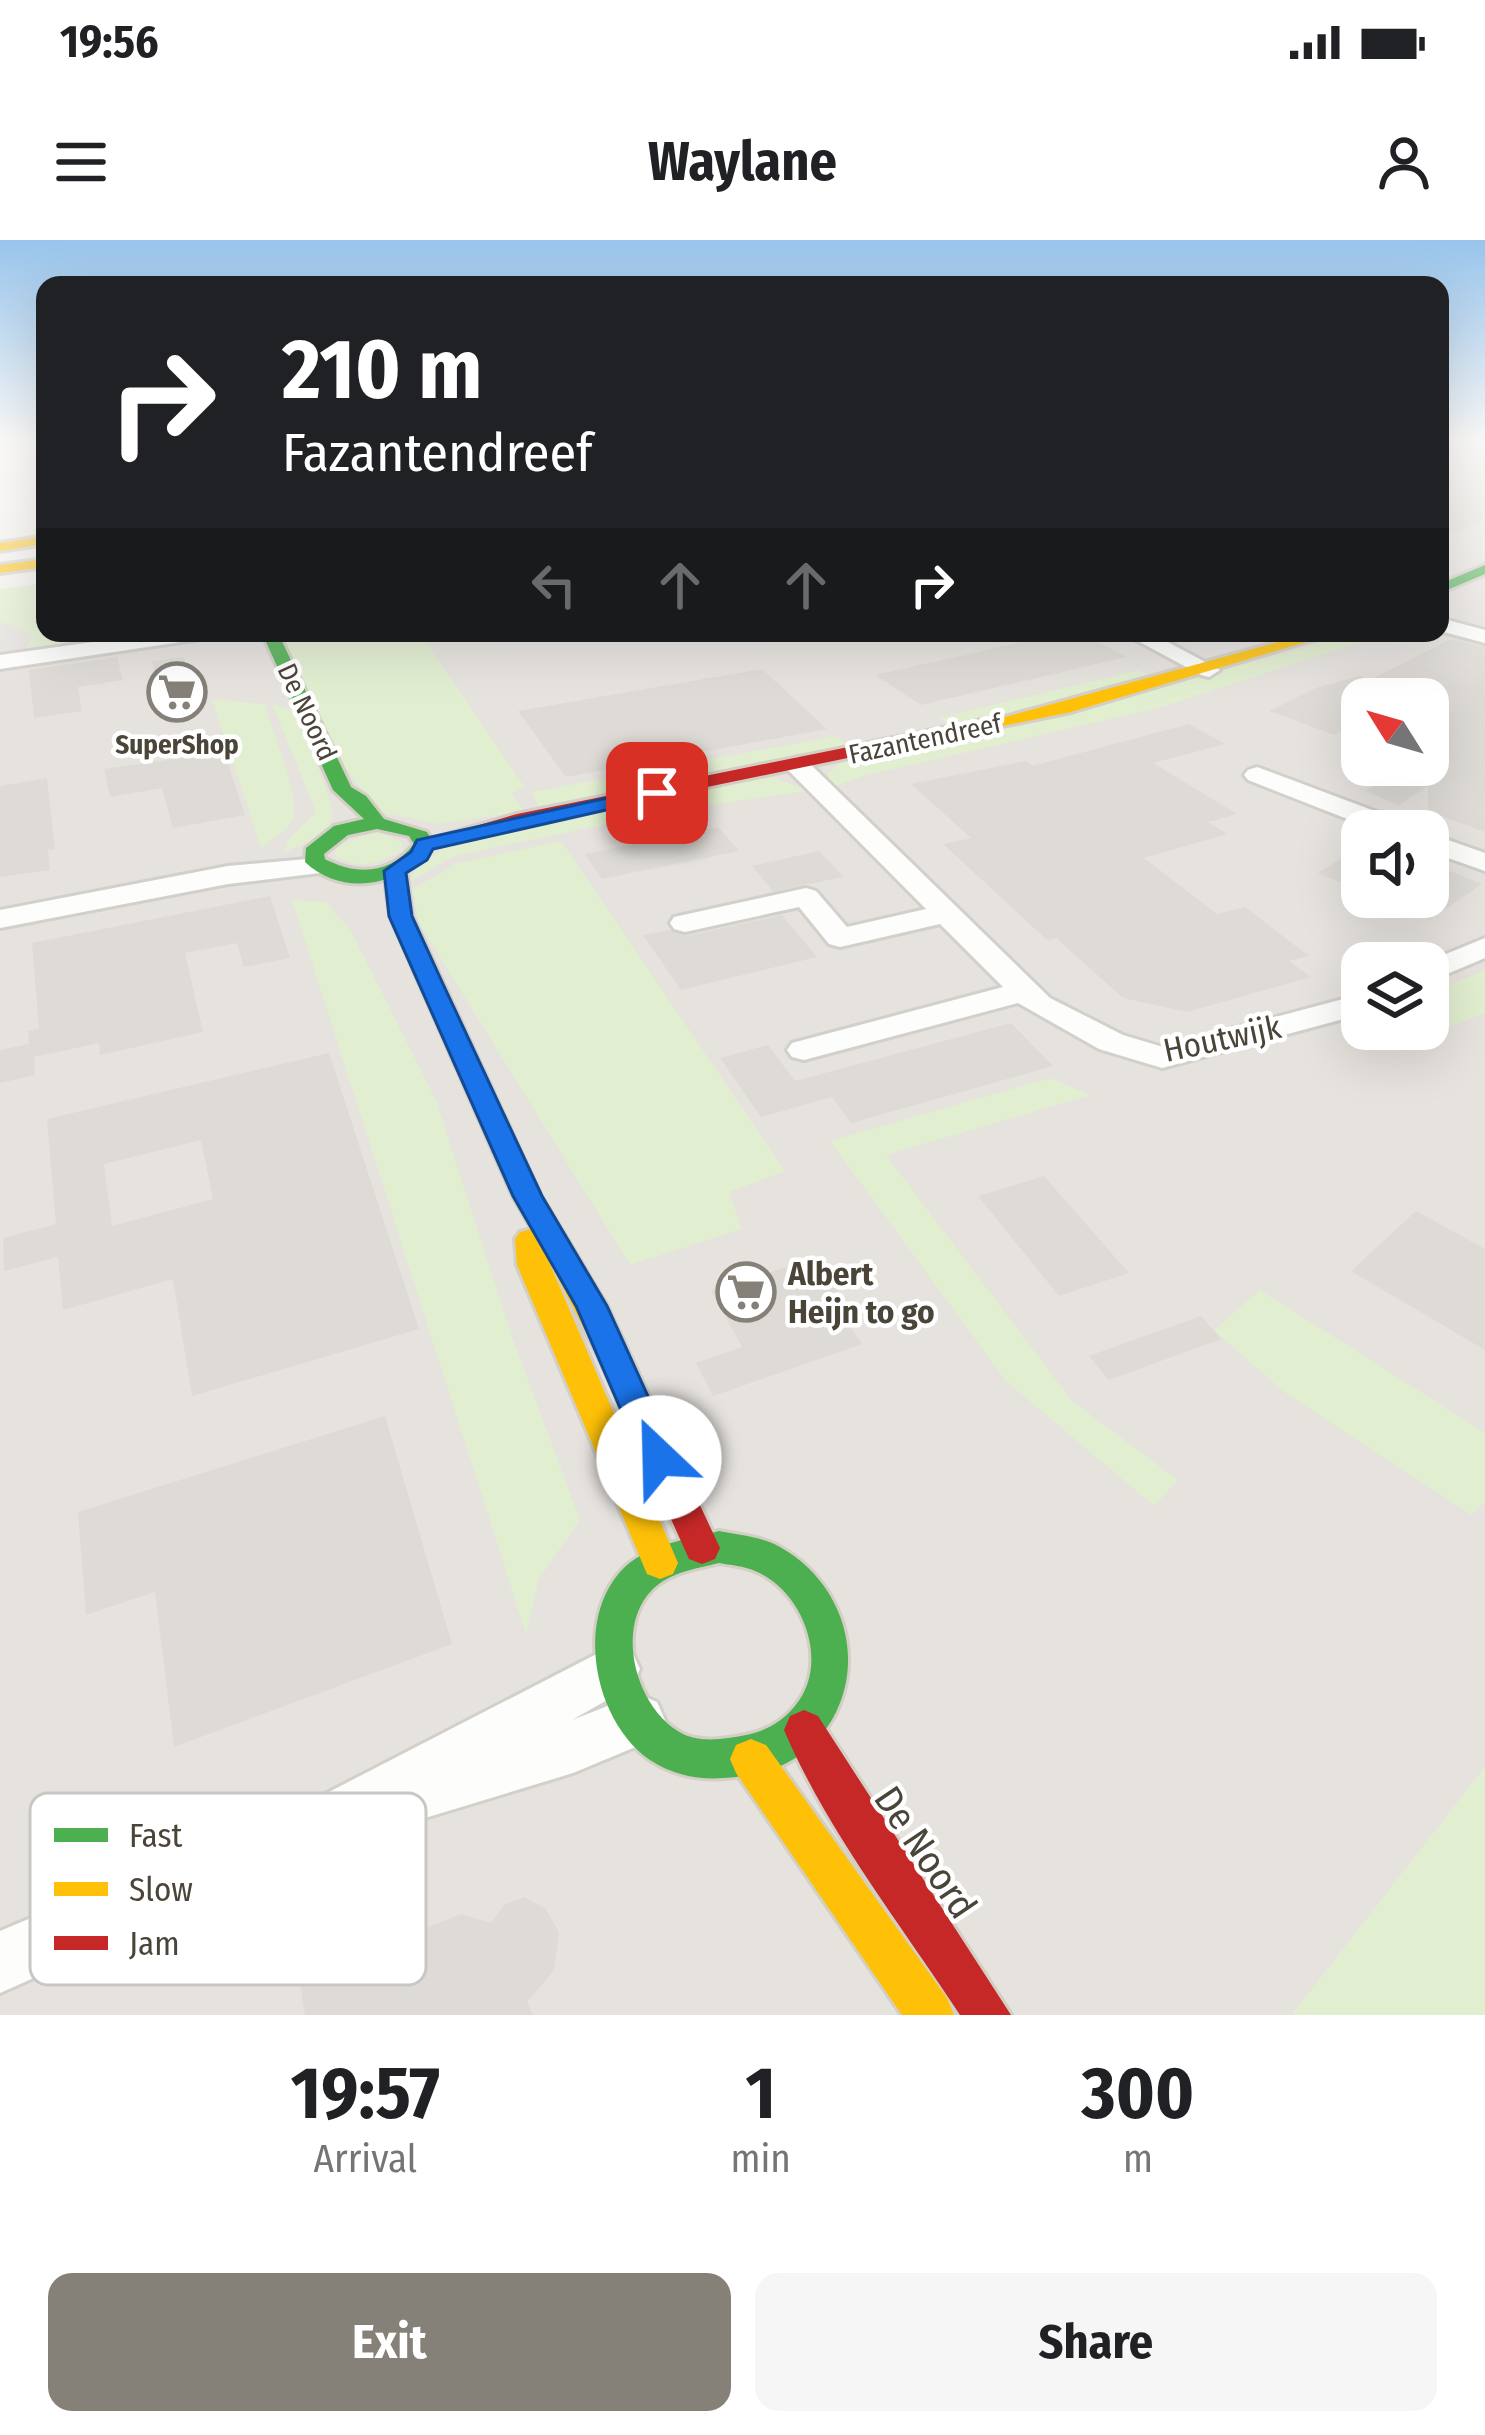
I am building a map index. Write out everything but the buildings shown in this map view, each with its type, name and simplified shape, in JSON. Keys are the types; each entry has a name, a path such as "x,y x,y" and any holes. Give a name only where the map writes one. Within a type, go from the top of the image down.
{"main road":[{"path":"0,547 36,541"},
{"path":"0,569 36,563"},
{"path":"1449,585 1485,569"},
{"path":"0,582 36,577"},
{"name":"De Noord","path":"274,642 343,790 359,800 376,823"},
{"name":"Fazantendreef","path":"421,838 1065,708 1299,642"},
{"name":"De Noord","path":"343,790 337,804 347,827"},
{"path":"376,823 421,838 420,856 395,871 366,877 333,874 316,859 324,838 347,827 376,823"},
{"path":"395,871 400,916 527,1196 591,1306 702,1548"},
{"path":"366,877 381,900 400,916"},
{"path":"527,1196 532,1265 660,1563"},
{"path":"735,1547 759,1552 779,1564 797,1579 831,1638 834,1682 803,1730 773,1751 751,1759 697,1763 654,1739 638,1720 614,1670 610,1643 619,1602 660,1563 702,1548 735,1547"},
{"name":"De Noord","path":"803,1730 840,1794 987,2015"},
{"path":"751,1759 930,2015"}],"street":[{"path":"1449,627 1485,638"},
{"path":"0,662 139,642"},
{"path":"1152,642 1209,670"},
{"name":"Houtwijk","path":"796,765 1039,1005 1111,1042 1162,1058 1341,1010"},
{"path":"1257,775 1348,810"},
{"path":"1449,849 1485,863"},
{"path":"0,919 316,859"},
{"path":"685,923 806,897 840,938 947,913"},
{"path":"1449,964 1485,947"},
{"path":"804,1050 1025,991"},
{"path":"384,1793 614,1670"},
{"path":"415,1793 573,1746 638,1720"},
{"path":"0,1962 30,1949"}],"shaded area":[{"path":"1449,524 1485,524 1485,1767 1292,2015 0,2015 0,599 36,626 36,642 1449,642"},
{"path":"1014,1406 1164,1530 1285,1416 1485,1551 1485,1713 1269,2004 1236,1978 1203,1969 1170,2007 952,1715 1007,1674 878,1458"}],"green space":[{"path":"36,584 36,642 104,642 25,653 32,635 0,621 0,589"},
{"path":"285,642 426,642 524,786 512,794 524,811 439,824 379,812 345,768"},
{"path":"1321,642 1361,642 1162,707 863,776 833,787 827,775 839,763"},
{"path":"1138,670 1155,678 951,729 939,718"},
{"path":"212,699 265,704 291,785 294,814 291,823 261,848"},
{"path":"272,704 293,710 332,811 325,831 284,852 287,841 316,812"},
{"path":"837,736 849,749 539,807 531,792"},
{"path":"771,776 808,791 679,809 452,857 409,882 418,866 445,847"},
{"path":"376,831 403,843 401,850 369,864 335,856 336,846"},
{"path":"561,841 785,1171 729,1192 742,1229 630,1265 419,923 412,889 458,863"},
{"path":"292,900 326,902 351,931 436,1100 510,1331 580,1520 539,1579 526,1634"},
{"path":"1485,970 1485,1013 1449,1027 1449,985"},
{"path":"1050,1078 1091,1095 886,1155 1072,1401 1178,1480 1154,1506 1006,1381 830,1141"},
{"path":"1260,1290 1485,1433 1485,1501 1472,1515 1284,1392 1214,1330"},
{"path":"1485,1767 1485,2015 1292,2015"}],"traffic: fast":[{"path":"1449,585 1485,569"},
{"path":"274,642 343,790 359,800 377,823"},
{"path":"377,823 417,832 424,844 403,866 374,876 344,874 315,862 313,852 341,830 377,823"},
{"path":"719,1547 765,1557 800,1581 822,1615 831,1654 826,1693 806,1726 771,1750 712,1760 677,1752 654,1737 625,1693 613,1643 625,1596 641,1576 666,1561 719,1547"}],"traffic: slow":[{"path":"0,547 36,541"},
{"path":"0,569 36,564"},
{"path":"992,723 1065,708 1296,642"},
{"path":"395,871 401,916 431,984 527,1196 591,1306 616,1360"},
{"path":"530,1239 532,1265 660,1563"},
{"path":"751,1759 930,2015"}],"traffic: jam":[{"path":"424,844 517,820 992,723"},
{"path":"616,1360 702,1548"},
{"path":"804,1730 840,1794 987,2015"}],"place":[{"name":"SuperShop","path":"177,692"},
{"name":"Albert Heijn to go","path":"746,1292"}],"route":[{"path":"657,793 424,844 420,856 395,871 401,889 400,916 527,1196 591,1306 659,1458"}]}
